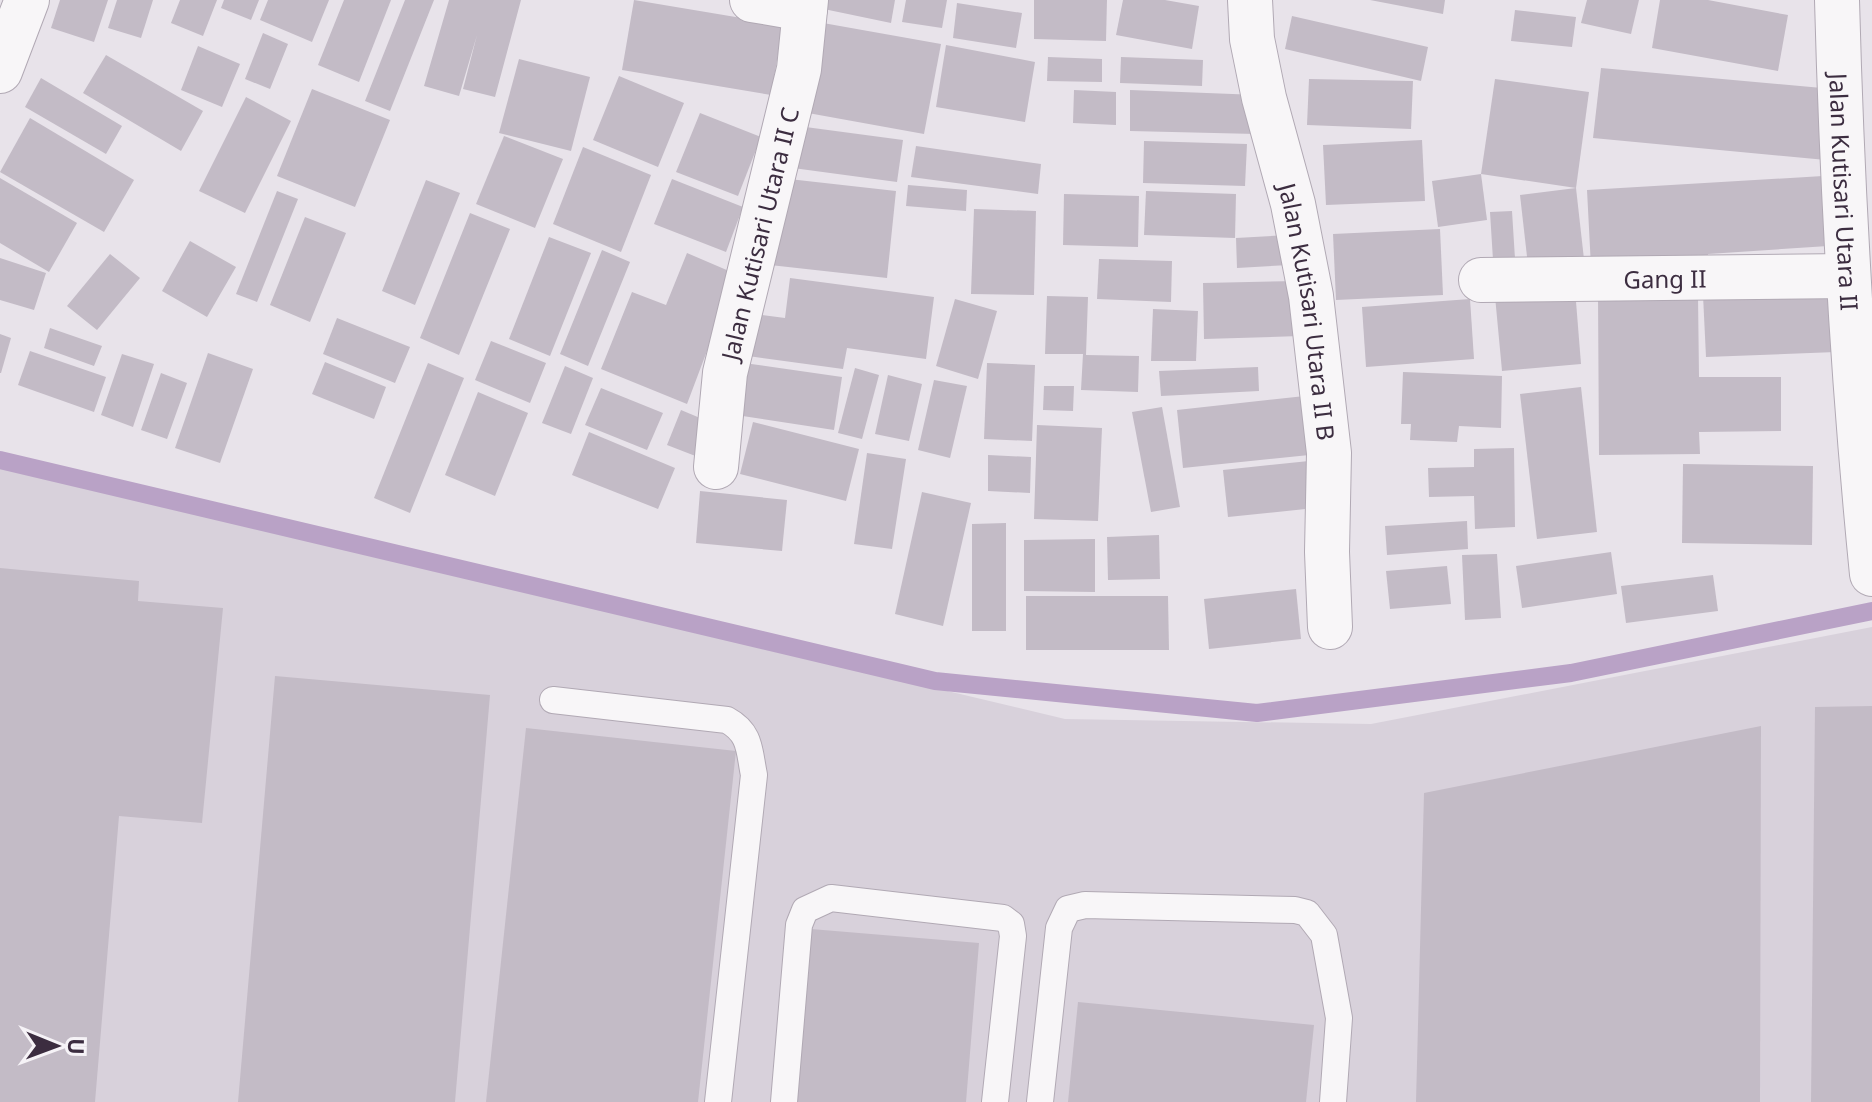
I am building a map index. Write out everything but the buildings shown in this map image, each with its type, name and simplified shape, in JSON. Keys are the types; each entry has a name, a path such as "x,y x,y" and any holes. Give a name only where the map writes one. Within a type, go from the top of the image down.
{"street":[{"path":"0,71 27,0"},
{"path":"752,0 805,4"},
{"name":"Jalan Kutisari Utara II B","path":"1250,0 1252,39 1264,98 1293,204 1311,296 1329,453 1327,552 1330,627"},
{"name":"Jalan Kutisari Utara II","path":"1837,0 1856,409 1872,574"},
{"name":"Jalan Kutisari Utara II C","path":"716,467 725,373 799,69 805,4"},
{"name":"Gang II","path":"1481,280 1848,276"}],"lane":[{"path":"553,700 727,720 740,727 746,736 754,775 718,1102"},
{"path":"784,1102 799,925 805,910 831,898 1003,918 1011,924 1013,936 995,1102"},
{"path":"1040,1102 1059,928 1068,909 1085,905 1295,910 1307,913 1324,935 1339,1018 1333,1102"}],"shaded area":[{"path":"0,466 1065,719 1371,724 1872,627 1872,1102 0,1102"}],"waterway":[{"path":"0,460 935,681 1257,713 1571,673 1872,611"}]}
